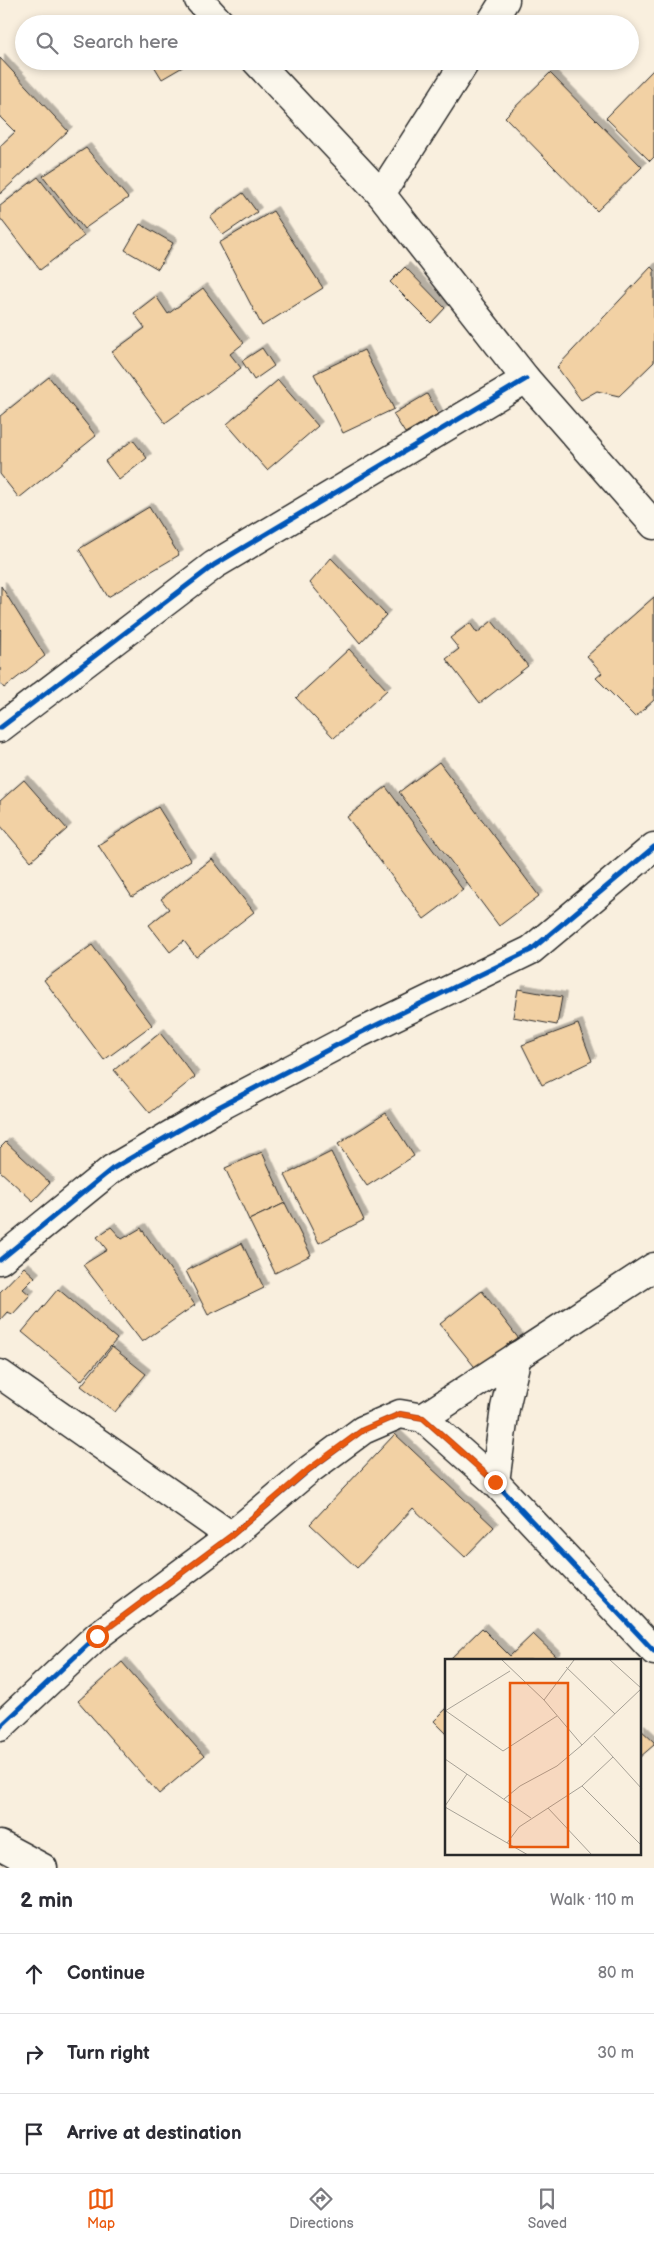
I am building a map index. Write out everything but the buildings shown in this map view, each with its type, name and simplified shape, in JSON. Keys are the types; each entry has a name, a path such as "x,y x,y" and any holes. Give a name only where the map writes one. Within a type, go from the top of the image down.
{"street":[{"path":"199,0 213,15"},
{"path":"496,15 505,0"},
{"path":"264,70 381,194 526,379 654,525"},
{"path":"381,194 460,70"},
{"path":"0,728 214,565 526,379"},
{"path":"0,1260 112,1169 205,1114 360,1033 531,950 654,847"},
{"path":"423,1418 654,1267"},
{"path":"495,1482 505,1408 517,1356"},
{"path":"0,1374 231,1536"},
{"path":"0,1727 97,1636 231,1536 308,1470 363,1430 400,1414 423,1418 495,1482 654,1651"},
{"path":"0,1845 42,1868"}],"cycle path":[{"path":"0,728 214,565 526,379"},
{"path":"0,1260 112,1169 213,1110 360,1033 531,950 654,847"},
{"path":"0,1727 97,1636 231,1536 309,1470 363,1430 400,1414 423,1418 495,1482 654,1651"}],"route":[{"path":"97,1636 231,1536 308,1470 363,1430 400,1414 423,1418 495,1482"}]}
